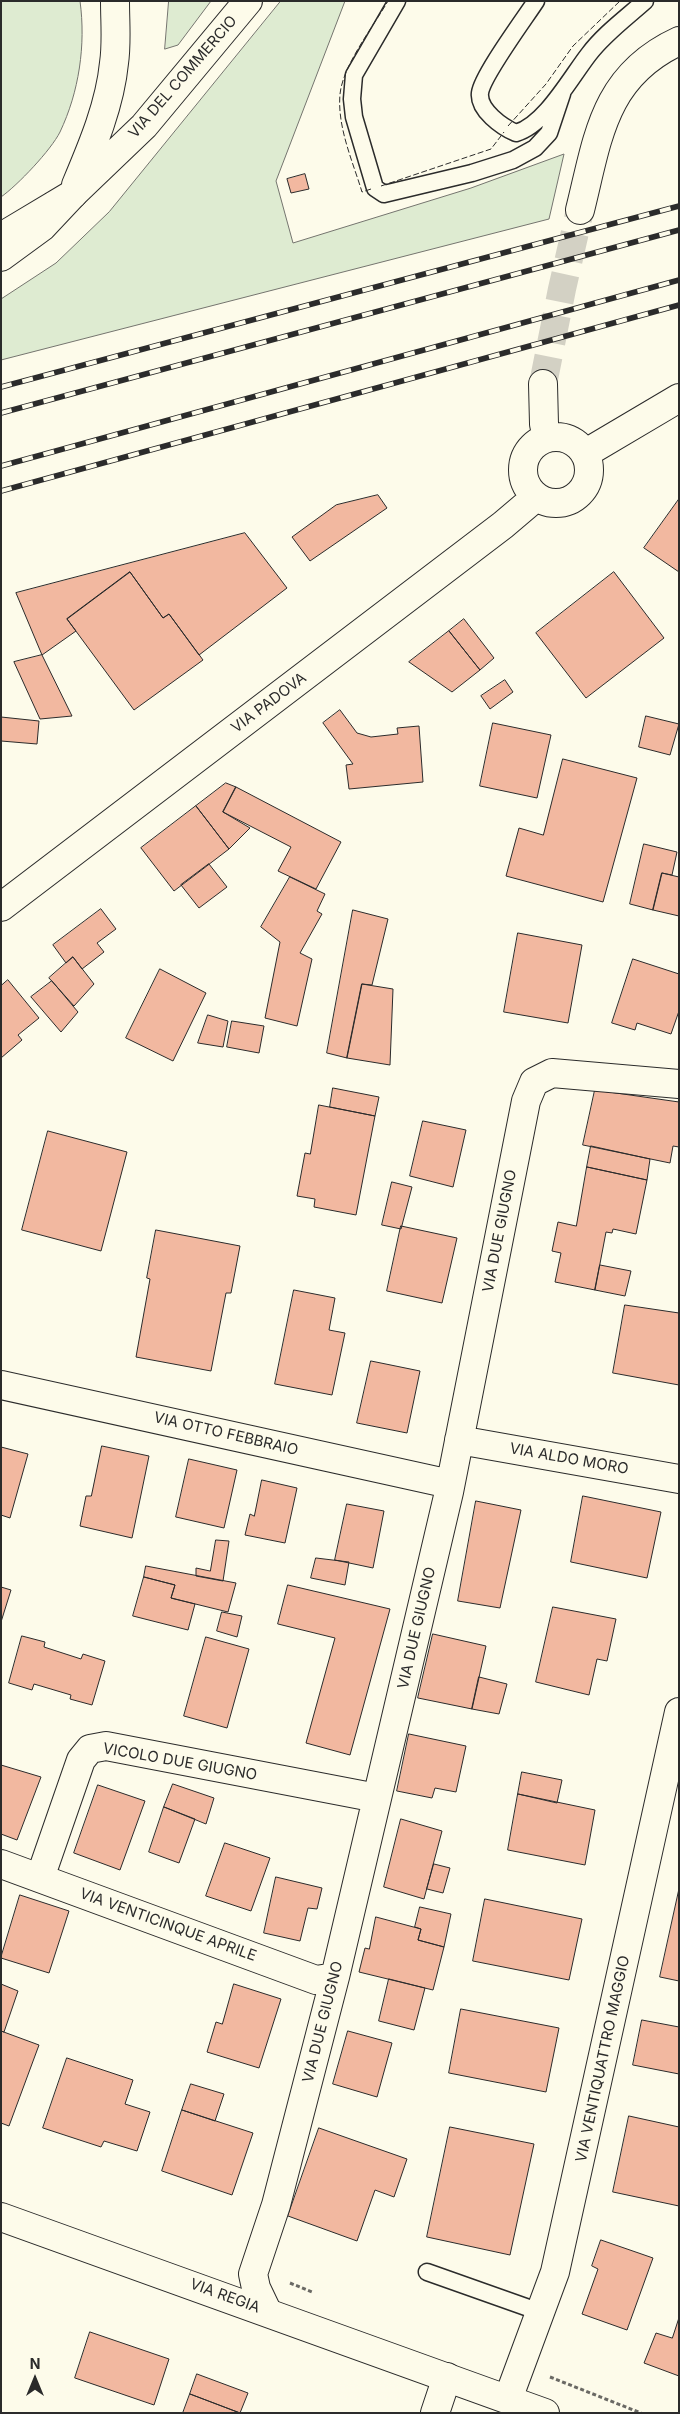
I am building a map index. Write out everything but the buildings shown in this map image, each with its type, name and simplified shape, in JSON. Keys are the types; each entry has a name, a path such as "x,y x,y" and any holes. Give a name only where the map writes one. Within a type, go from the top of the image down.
{"main road":[{"name":"VIA DEL COMMERCIO","path":"1,237 73,194 92,146 114,64 115,1"},
{"name":"VIA DEL COMMERCIO","path":"1,257 42,227 73,194 144,126 248,1"},
{"path":"580,210 604,118 628,76 660,49 679,41"},
{"path":"543,384 544,424 547,438"},
{"path":"586,453 679,398"},
{"path":"547,438 572,440 586,453 590,468 587,484 577,497 562,503 545,502 528,490 524,480 522,465 528,450 539,440 547,438"},
{"name":"VIA PADOVA","path":"1,907 503,525 536,497"},
{"name":"VIA DUE GIUGNO","path":"266,2311 256,2288 253,2274 276,2205 335,1977 377,1798 450,1484 526,1101 534,1082 552,1072 679,1084"},
{"name":"VIA OTTO FEBBRAIO","path":"1,1384 450,1484"},
{"name":"VIA ALDO MORO","path":"459,1440 679,1479"},
{"name":"VIA VENTIQUATTRO MAGGIO","path":"508,2399 555,2272 575,2189 679,1712"},
{"name":"VICOLO DUE GIUGNO","path":"40,1878 81,1760 90,1749 106,1746 377,1798"},
{"name":"VIA VENTICINQUE APRILE","path":"1,1864 316,1980 335,1977"},
{"name":"VIA REGIA","path":"1,2216 545,2413"},
{"path":"435,2413 448,2377"}],"lane":[{"path":"397,1 354,75 352,99 354,117 375,188 384,194 472,173 513,160 535,148 549,133 562,94"},
{"path":"536,1 498,58 480,92 480,102 506,129 516,134 525,131 562,94 589,54 610,32 645,1"},
{"path":"427,2272 540,2312"}],"path":[{"path":"280,2280 317,2293"},
{"path":"544,2374 642,2413"}],"green space":[{"path":"1,1 80,1 82,34 76,85 67,117 60,132 34,167 1,197"},
{"path":"169,1 211,1 178,45 165,49"},
{"path":"281,1 345,1 276,181 293,243 471,188 564,154 549,219 1,360 1,299 56,263 109,212"}],"tunnel":[{"path":"543,384 580,210"}],"railway":[{"path":"1,387 679,206"},
{"path":"1,413 679,230"},
{"path":"1,466 679,280"},
{"path":"1,491 679,305"}],"fence":[{"path":"371,189 362,192 350,157 343,132 340,94 342,83 359,46 388,1"},
{"path":"508,126 546,84 573,46 620,1"},
{"path":"381,186 491,149 504,132"}]}
